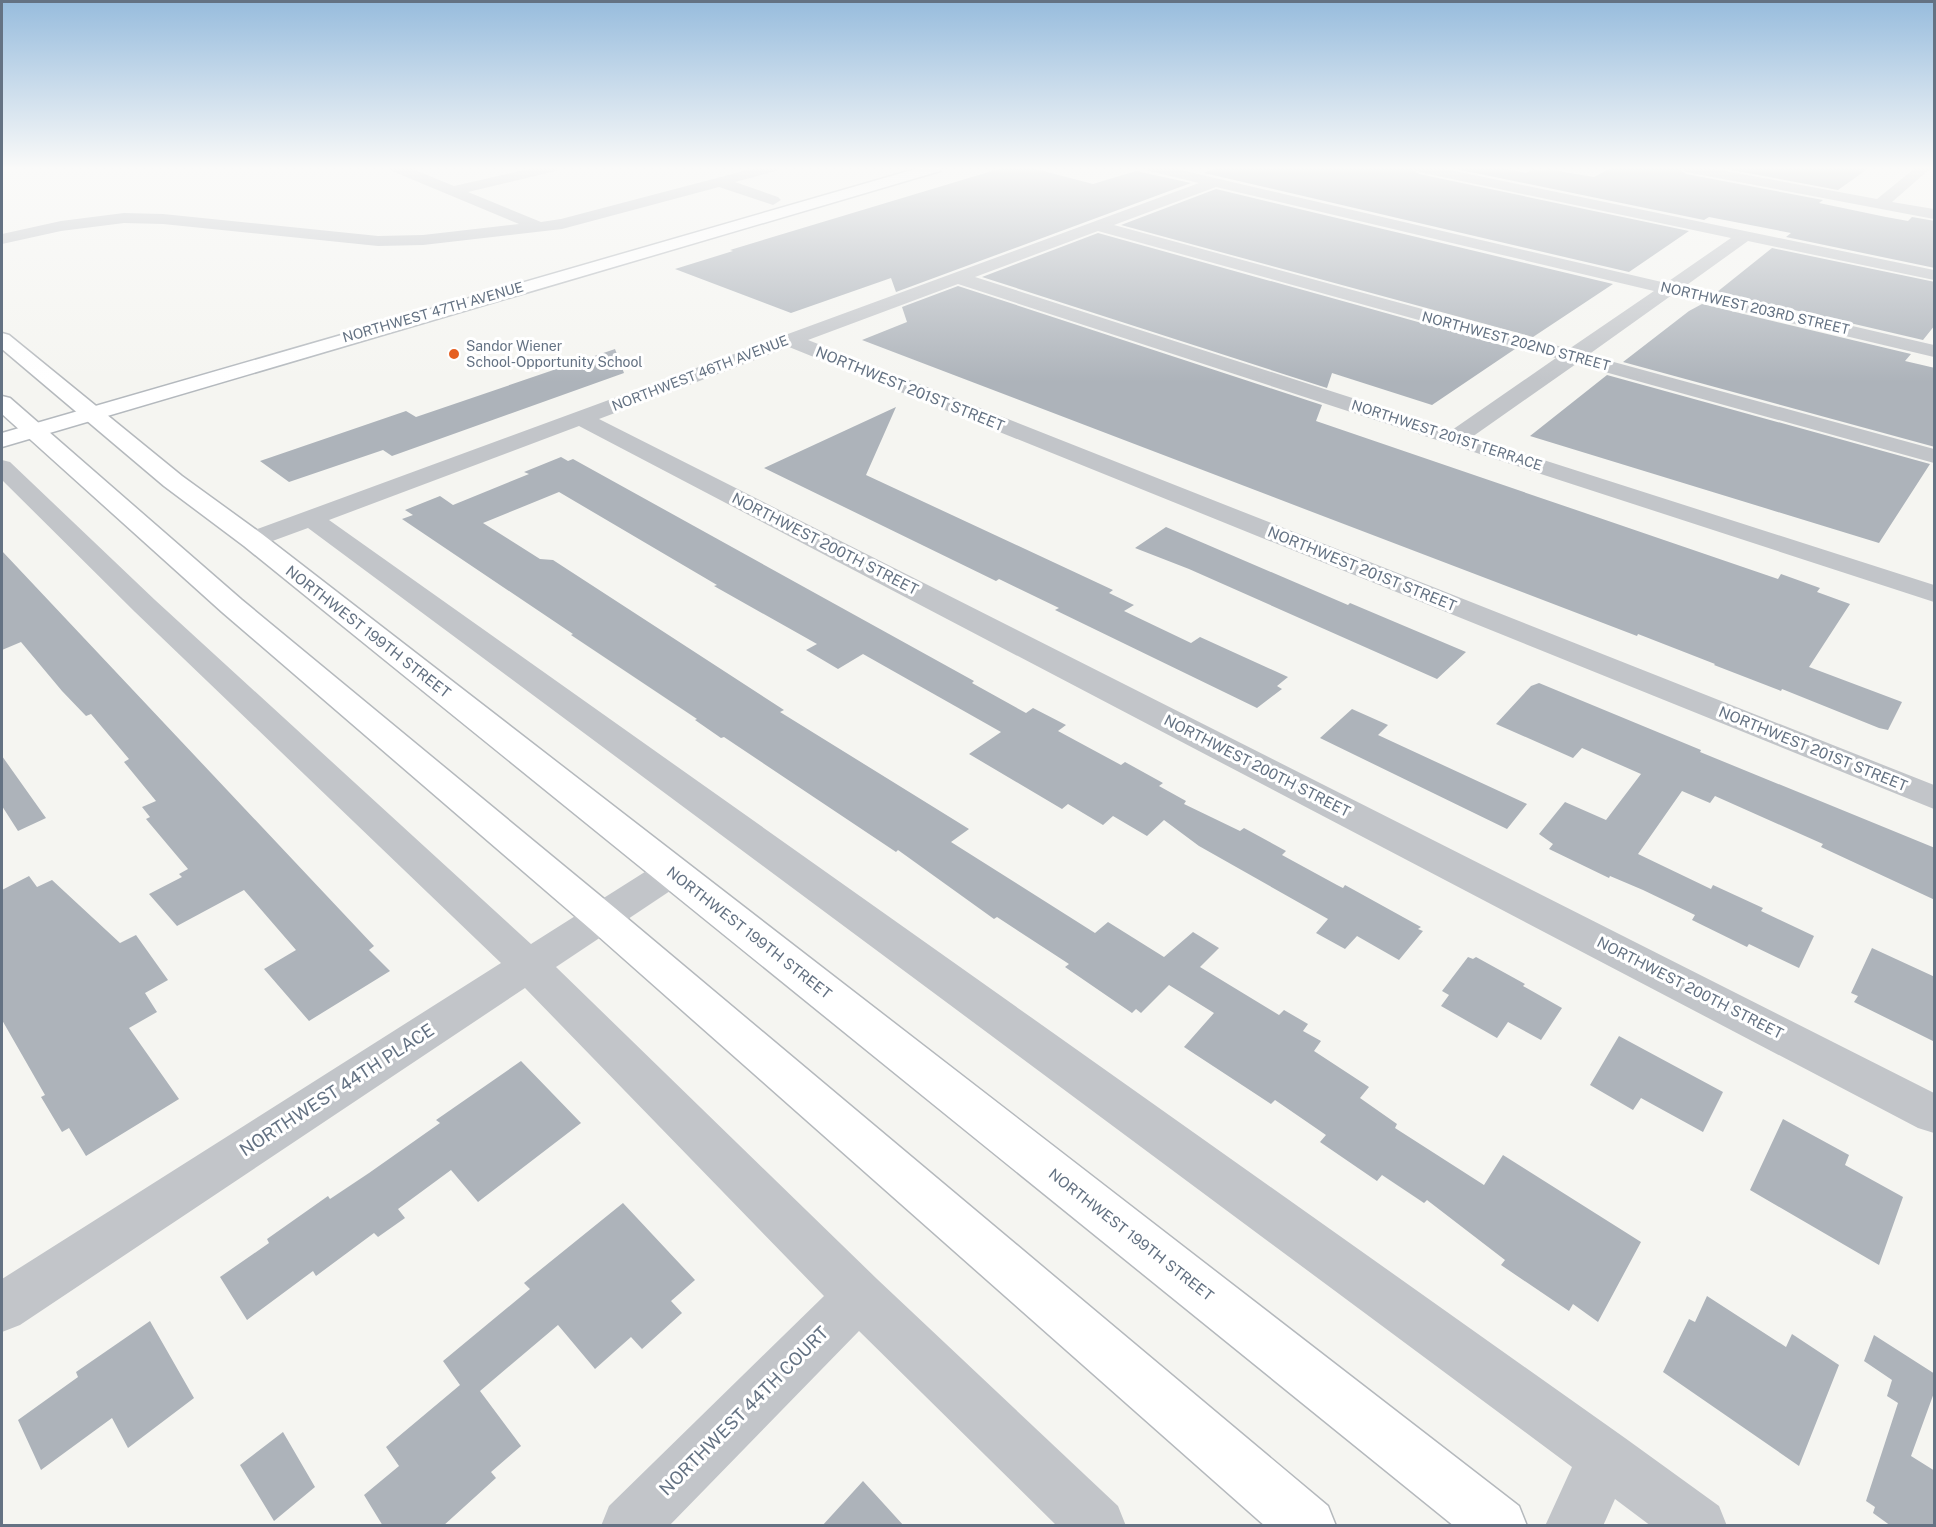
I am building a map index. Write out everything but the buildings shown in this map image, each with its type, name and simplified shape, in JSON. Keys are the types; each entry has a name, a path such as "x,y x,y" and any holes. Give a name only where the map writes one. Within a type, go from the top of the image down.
{"main road":[{"name":"NORTHWEST 47TH AVENUE","path":"239,350 633,239"},
{"path":"669,244 670,239"},
{"name":"NORTHWEST 47TH AVENUE","path":"10,422 686,239"},
{"name":"NORTHWEST 199TH STREET","path":"2,339 87,401 173,481 253,540 1499,1526"},
{"path":"10,422 602,918 1308,1526"}],"street":[{"path":"2,250 42,239"},
{"path":"227,239 365,253 436,250 507,239"},
{"path":"322,250 341,239"},
{"path":"358,239 430,239"},
{"name":"NORTHWEST 46TH AVENUE","path":"253,540 1063,239"},
{"name":"NORTHWEST 202ND STREET","path":"1146,239 1935,456"},
{"name":"NORTHWEST 203RD STREET","path":"1460,239 1935,351"},
{"path":"1455,438 1739,239"},
{"path":"1760,239 1935,275"},
{"name":"NORTHWEST 201ST TERRACE","path":"959,278 1935,594"},
{"name":"NORTHWEST 201ST STREET","path":"789,340 1935,798"},
{"name":"NORTHWEST 200TH STREET","path":"580,418 1935,1114"},
{"path":"2,467 145,606 529,966 859,1296 1098,1526"},
{"path":"311,519 1699,1526"},
{"name":"NORTHWEST 44TH PLACE","path":"2,1307 672,872"},
{"name":"NORTHWEST 44TH COURT","path":"629,1526 859,1296"},
{"path":"1573,1526 1606,1457"}],"place":[{"name":"Sandor Wiener School-Opportunity School","path":"454,354"}]}
